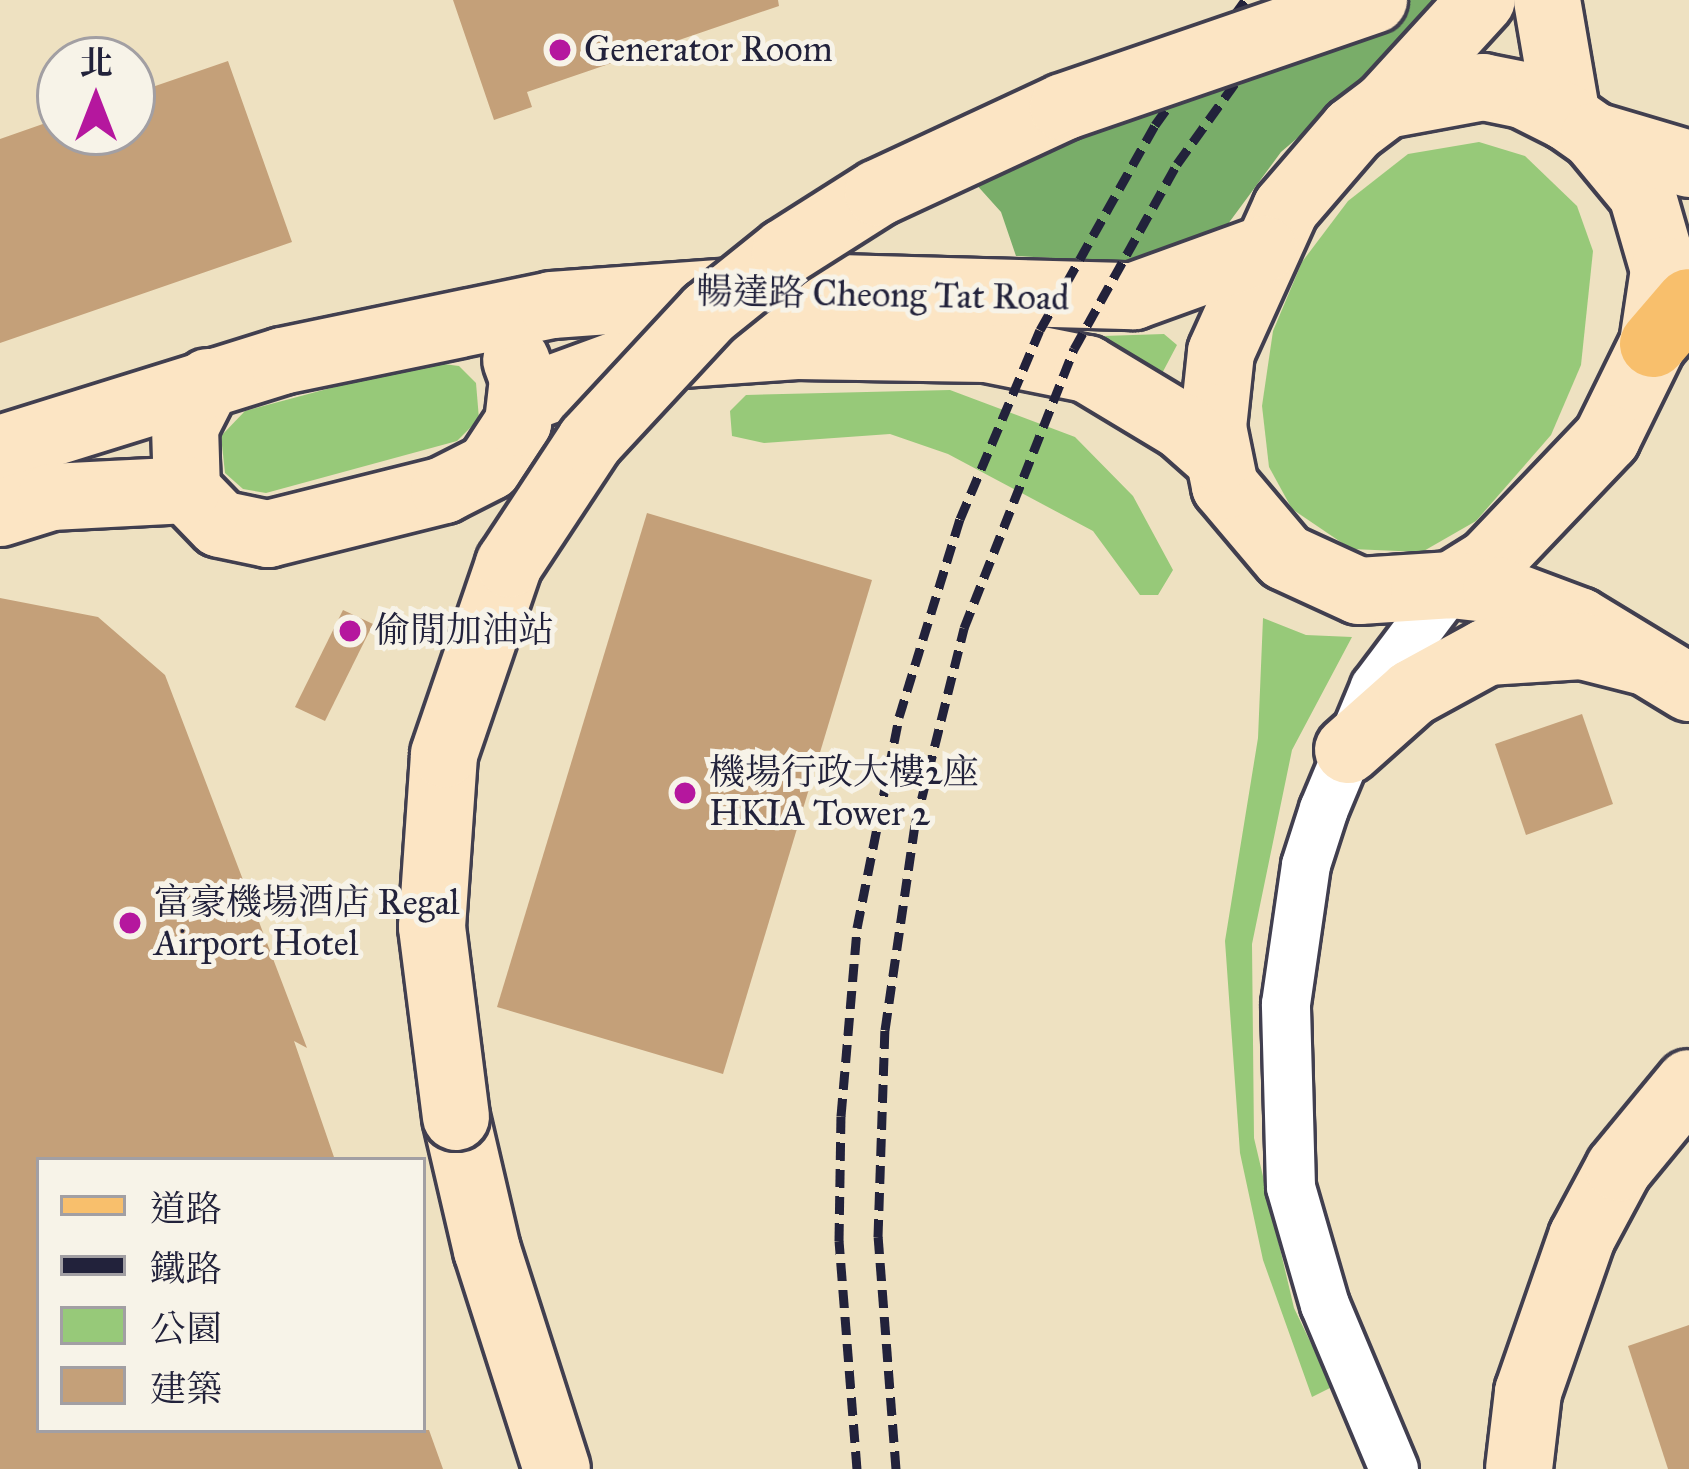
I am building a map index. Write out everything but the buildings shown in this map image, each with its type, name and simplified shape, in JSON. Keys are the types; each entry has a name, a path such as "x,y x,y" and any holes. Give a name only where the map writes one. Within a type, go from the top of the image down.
{"street":[{"path":"557,1469 494,1272 456,1118 432,927 445,754 509,564 542,506 642,379 785,252 965,149 1374,0"},
{"path":"1482,0 1386,105 1318,165 1264,249 1221,352 1213,427 1226,486 1250,516 1316,578 1359,591 1452,585 1546,607 1665,675"},
{"path":"1394,1469 1324,1305 1291,1187 1285,1132 1293,938 1306,866 1376,687 1452,585 1489,562 1606,438 1671,323 1656,233 1642,194 1581,126 1547,0"},
{"path":"1386,105 1483,87 1523,94 1581,126 1689,164"},
{"name":"暢達路 Cheong Tat Road","path":"0,449 208,382 495,314 627,294 803,287 1134,296 1264,249"},
{"path":"208,382 184,427 187,490 220,524 268,534 445,490 489,467 507,447 524,399 495,314"},
{"name":"暢達路 Cheong Tat Road","path":"524,399 639,357 797,346 986,350 1087,369 1183,427 1220,460"},
{"path":"0,512 51,497 187,490"},
{"path":"1348,750 1412,693 1486,652 1582,646 1665,675"},
{"path":"1519,1469 1528,1392 1582,1237 1618,1168 1689,1083"}],"green space":[{"path":"1410,0 1443,0 1390,59 1281,152 1211,247 1160,264 1016,256 1001,212 965,172 1278,42"},
{"path":"1479,142 1525,156 1577,206 1593,251 1581,365 1551,435 1476,521 1422,552 1351,549 1292,509 1269,467 1262,406 1273,331 1302,262 1348,201 1408,154"},
{"path":"986,320 1103,336 1164,334 1177,345 1158,381"},
{"path":"428,362 459,366 476,383 479,419 457,441 266,493 243,489 225,473 221,436 245,411"},
{"path":"950,390 1075,437 1133,496 1173,570 1158,595 1140,595 1093,531 948,454 890,434 764,443 732,436 730,411 746,395"},
{"path":"1263,618 1306,635 1352,637 1292,750 1252,944 1254,1138 1294,1308 1332,1387 1312,1397 1263,1260 1240,1153 1225,941 1258,738"}],"railway":[{"path":"857,1469 839,1241 841,1116 857,928 899,717 960,519 1040,330 1155,125 1245,0"},
{"path":"896,1469 878,1237 885,1030 915,825 964,628 1074,349 1177,164 1295,0"}],"place":[{"name":"Generator Room","path":"560,50"},
{"name":"偷閒加油站","path":"350,631"},
{"name":"機場行政大樓2座 HKIA Tower 2","path":"685,793"},
{"name":"富豪機場酒店 Regal Airport Hotel","path":"130,923"}]}
